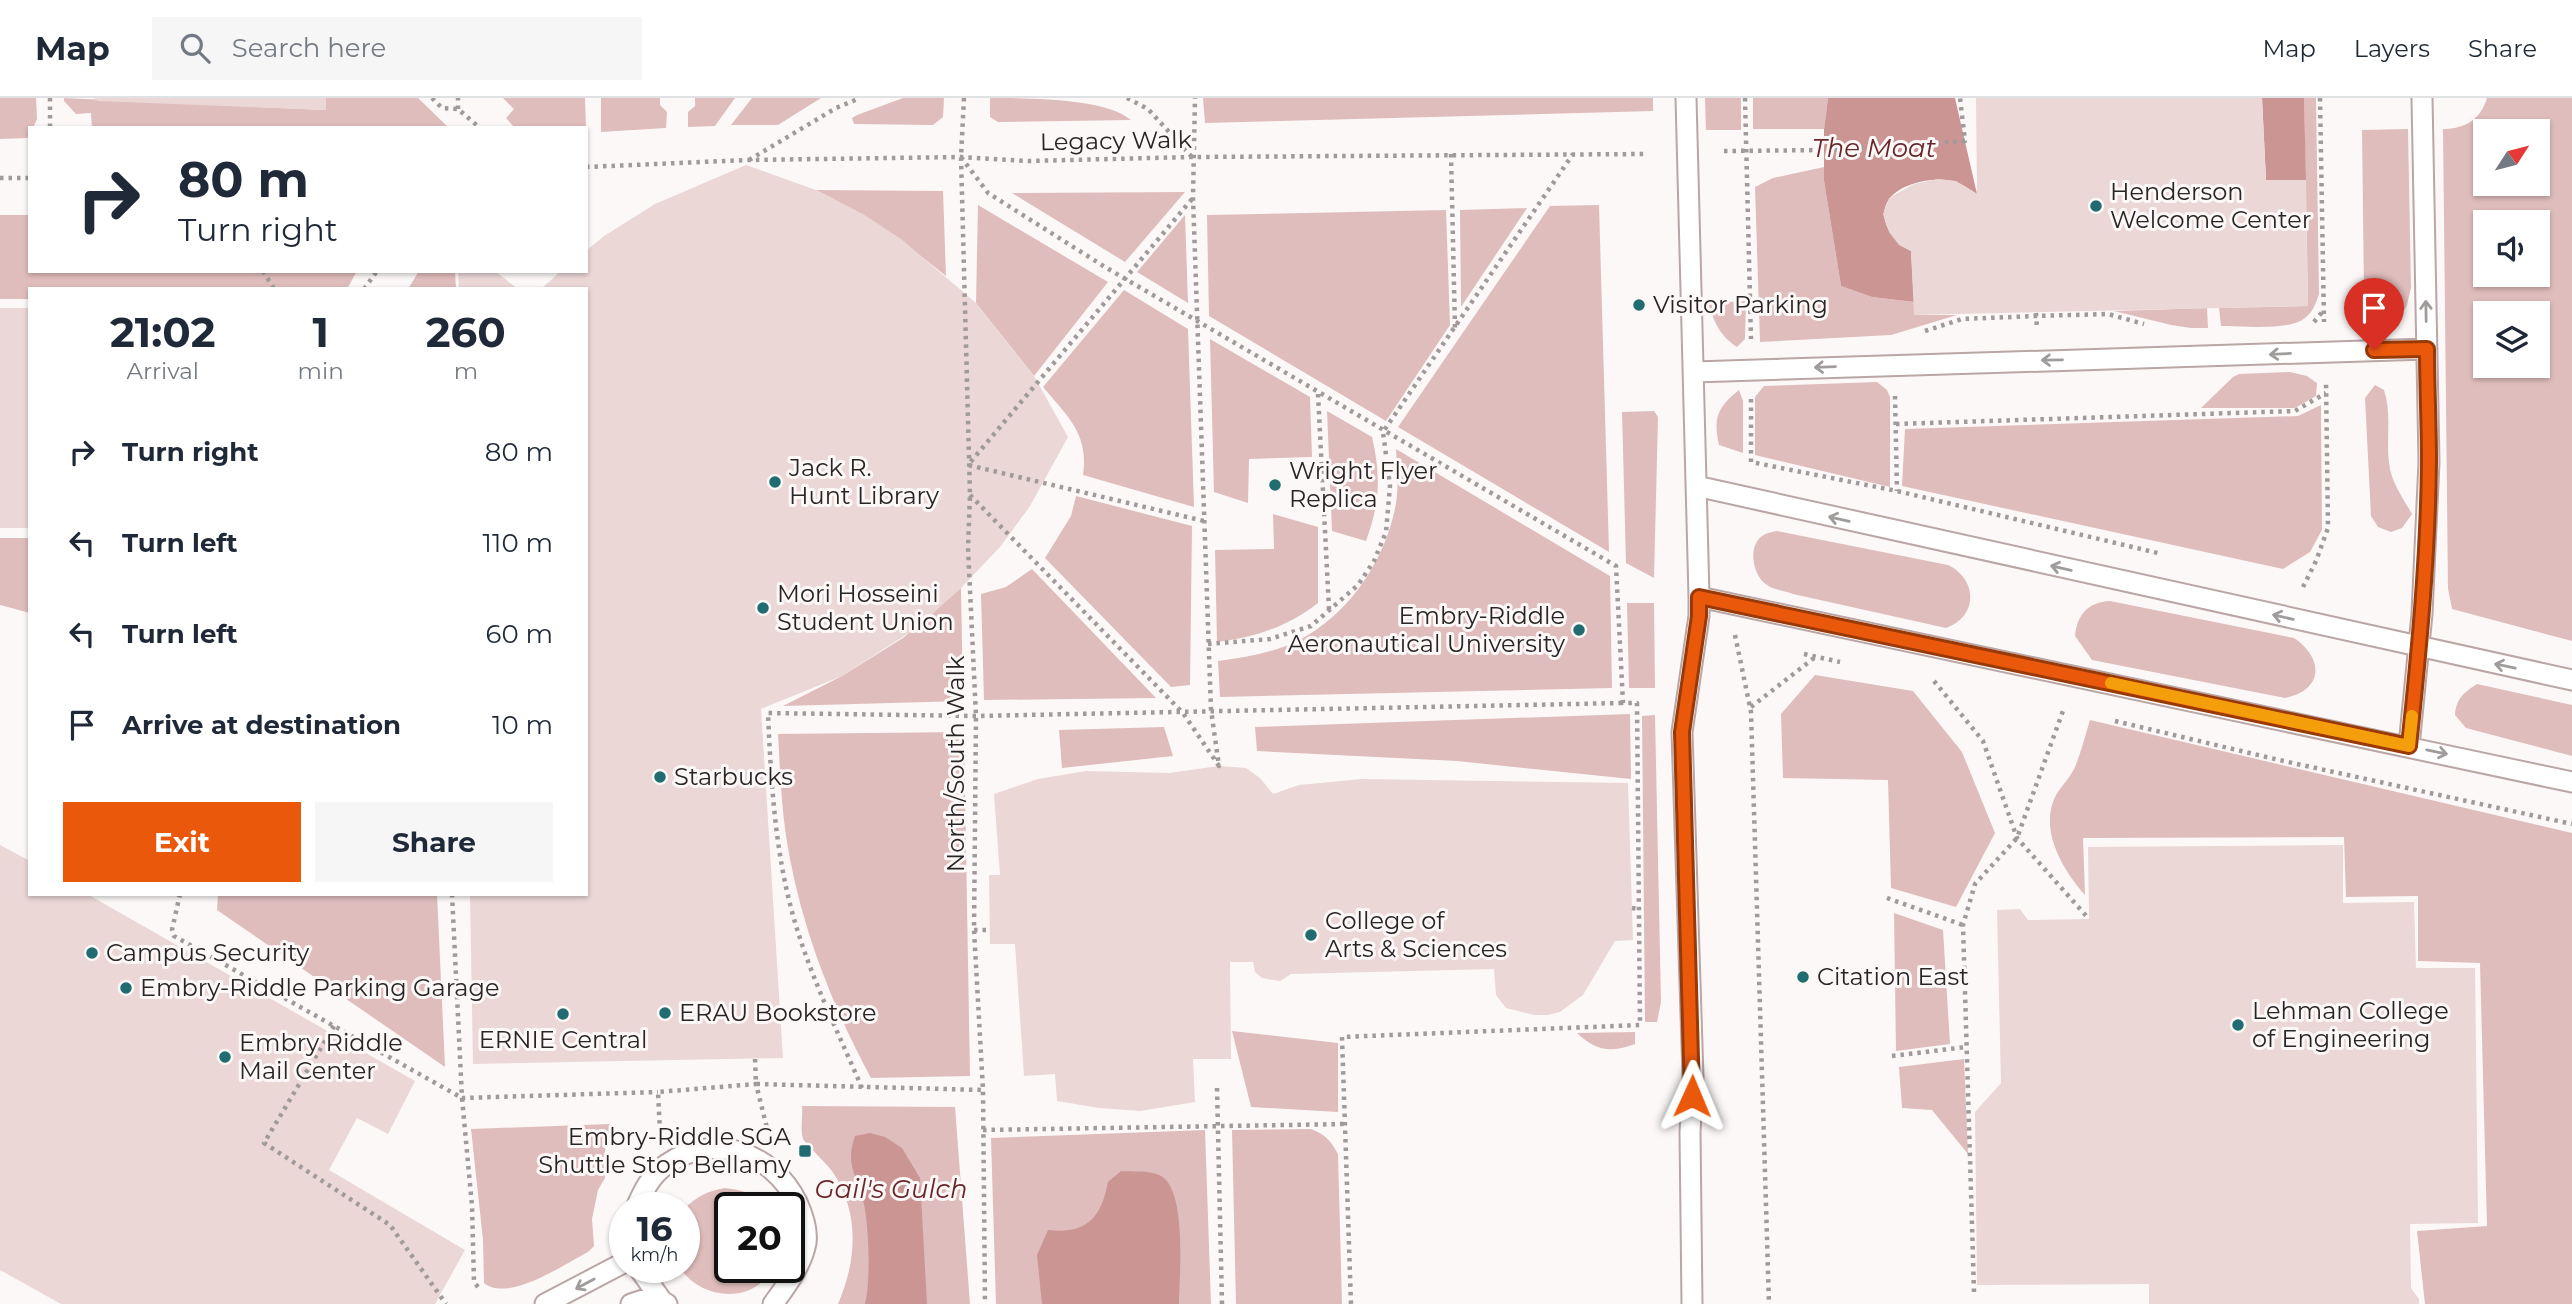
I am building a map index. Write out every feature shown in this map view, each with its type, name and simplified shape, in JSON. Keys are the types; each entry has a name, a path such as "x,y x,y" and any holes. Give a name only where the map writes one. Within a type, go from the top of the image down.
{"lane":[{"path":"1686,98 1699,597 1699,616 1682,732 1693,1077 1690,1132 1692,1304"},
{"path":"2409,746 2419,648 2429,462 2422,98"},
{"path":"1693,372 2427,349"},
{"path":"1696,486 2572,680"},
{"path":"1699,597 2572,782"},
{"path":"643,1192 665,1165 690,1152 719,1148 746,1153 771,1167 790,1188 802,1213 806,1242 797,1269 773,1304"},
{"path":"545,1304 609,1270"},
{"path":"631,1304 662,1300 650,1283"}],"path":[{"path":"50,98 50,126"},
{"path":"432,98 442,108 458,109 478,126"},
{"path":"458,98 458,109"},
{"path":"748,160 836,108 860,98"},
{"name":"North/South Walk","path":"964,98 961,157 970,495 968,548 976,716 974,930 983,1090 985,1304"},
{"path":"1127,98 1148,108 1192,157"},
{"path":"970,495 1182,713 1219,766 1211,710 1208,645 1192,157 1195,98"},
{"path":"1745,98 1751,347"},
{"path":"1724,151 1825,150 1965,141 1960,98"},
{"path":"1208,645 1270,639 1311,626 1358,585 1374,561 1387,533 1390,486 1383,432 1574,153"},
{"path":"1451,154 1455,328"},
{"name":"Legacy Walk","path":"588,167 748,160 961,157 1029,161 1451,154 1647,154"},
{"path":"961,157 988,192 1123,279 1616,566 1623,703"},
{"path":"0,178 28,178"},
{"path":"1193,198 968,465 1204,521"},
{"path":"1751,388 1751,462 1897,491 2168,555"},
{"path":"1895,392 1897,491"},
{"path":"1896,424 2295,411 2326,393"},
{"path":"1318,394 1329,610"},
{"path":"2290,584 2303,587"},
{"path":"1734,628 1751,706 1769,1304"},
{"path":"1751,706 1814,658"},
{"path":"1931,677 1983,741 2018,838 2089,919"},
{"path":"863,1088 816,982 786,886 771,782 768,713 976,716 1637,704 1640,1025 1342,1037 1351,1304"},
{"path":"1974,1292 1963,925 1975,884 2018,838 2064,709"},
{"path":"2279,760 2572,824"},
{"path":"180,896 172,930 174,936 462,1098 658,1092 756,1084 983,1090"},
{"path":"452,896 462,1098 472,1206 474,1282 478,1287"},
{"path":"1887,898 1963,925"},
{"path":"1632,908 1639,909"},
{"path":"974,930 989,930"},
{"path":"334,1026 264,1143 390,1226 446,1304"},
{"path":"1892,1056 1966,1047"},
{"path":"755,1059 756,1084 767,1128"},
{"path":"1217,1088 1222,1304"},
{"path":"658,1092 661,1144"},
{"path":"983,1130 1346,1124"}],"shaded area":[{"path":"0,98 36,98 37,119 34,126 28,126 28,138 0,139"},
{"path":"64,98 325,110 326,98 418,98 447,126 92,126 91,113 76,114"},
{"path":"503,98 585,98 586,126 513,126 506,118 514,109"},
{"path":"601,98 660,98 660,105 667,112 666,128 601,132"},
{"path":"695,98 735,98 715,126 688,127 688,112 695,106"},
{"path":"752,98 821,98 778,125 731,125"},
{"path":"903,98 944,98 943,117 933,125 854,124 852,118 857,115"},
{"path":"990,98 1085,103 1104,107 1131,120 998,122 990,117"},
{"path":"1203,98 1653,98 1653,111 1205,123"},
{"path":"1705,98 1741,98 1741,130 1706,130"},
{"path":"1753,98 1828,98 1824,129 1753,129"},
{"path":"2304,98 2316,98 2317,301 2305,318 2288,325 2221,326 2219,308 2308,306"},
{"path":"2487,98 2572,98 2572,641 2452,609 2448,589 2443,129 2465,125 2473,119 2473,196 2550,196 2550,119 2474,119 2481,112"},
{"path":"2408,129 2411,288 2407,305 2400,317 2385,319 2375,316 2364,294 2362,130"},
{"path":"1824,167 1841,286 1872,297 1914,302 1914,315 1957,315 1891,335 1760,342 1755,187 1773,178"},
{"path":"816,190 943,191 946,276 884,229"},
{"path":"1185,192 1125,262 1012,193"},
{"path":"978,205 1108,282 1034,376 976,303"},
{"path":"1599,205 1609,552 1398,427 1550,206"},
{"path":"1527,208 1461,307 1460,210"},
{"path":"1446,210 1450,325 1386,421 1209,316 1207,215"},
{"path":"0,215 28,215 28,273 356,273 348,287 28,287 28,299 0,299"},
{"path":"1185,215 1188,303 1137,272"},
{"path":"418,273 455,273 456,287 409,287"},
{"path":"1124,290 1188,329 1194,507 1083,475 1083,448 1080,437 1068,417 1043,387"},
{"path":"1746,301 1745,339 1737,347 1718,328 1708,303"},
{"path":"2207,308 2208,328 2171,325 2114,311"},
{"path":"1210,339 1310,397 1312,457 1249,459 1248,503 1214,492"},
{"path":"2290,372 2307,376 2317,383 2316,396 2295,408 2201,408 2239,374"},
{"path":"1877,382 1887,390 1890,397 1890,487 1755,455 1755,397 1764,386"},
{"path":"2375,385 2384,390 2386,399 2388,454 2392,477 2412,514 2402,528 2391,532 2378,527 2371,516 2365,398"},
{"path":"1739,390 1743,401 1743,453 1719,445 1716,428 1721,408"},
{"path":"2321,405 2322,530 2310,552 2283,569 1902,486 1905,429 2298,416"},
{"path":"1327,411 1372,437 1378,489 1366,541 1332,531"},
{"path":"1654,411 1658,417 1654,578 1626,563 1622,412"},
{"path":"1396,449 1610,576 1612,688 1220,697 1218,661 1269,651 1307,636 1344,606 1359,588 1383,547 1391,525 1398,476"},
{"path":"1076,496 1192,526 1190,685 1171,687 1045,558 1071,516"},
{"path":"1273,514 1318,527 1318,603 1295,619 1270,630 1217,642 1215,550 1274,549"},
{"path":"1777,531 1948,565 1965,579 1969,588 1969,607 1957,623 1946,628 1773,588 1758,575 1753,554 1757,541 1762,536"},
{"path":"0,538 28,538 28,612 0,605"},
{"path":"1032,569 1156,698 984,700 981,594 1006,587"},
{"path":"961,588 963,701 783,706 842,676 903,638"},
{"path":"2110,601 2294,638 2304,646 2315,664 2313,681 2298,694 2285,698 2092,660 2075,636 2078,622 2090,607"},
{"path":"1627,603 1654,603 1655,688 1629,688"},
{"path":"1815,675 1913,691 1962,752 1995,833 1956,907 1891,888 1888,780 1783,778 1781,714"},
{"path":"2477,684 2572,705 2572,756 2466,728 2455,715 2457,705 2461,697"},
{"path":"1630,714 1631,779 1457,761 1257,751 1255,727"},
{"path":"1655,715 1661,1002 1657,1022 1645,1022 1642,716"},
{"path":"2090,720 2572,833 2572,1304 2425,1304 2417,1231 2487,1226 2480,963 2418,961 2418,896 2346,897 2344,837 2083,838 2085,895 2061,861 2051,835 2050,821 2056,795 2075,767"},
{"path":"1164,727 1173,756 1062,768 1059,730"},
{"path":"964,732 970,1076 871,1078 842,1020 818,960 799,899 784,823 778,734"},
{"path":"218,896 437,896 445,1067 217,910"},
{"path":"1894,913 1943,930 1950,1044 1896,1051"},
{"path":"1232,1031 1338,1043 1338,1112 1251,1107"},
{"path":"1635,1032 1635,1044 1618,1049 1597,1047 1577,1033"},
{"path":"1964,1059 1968,1154 1932,1110 1902,1108 1899,1067"},
{"path":"802,1106 955,1107 970,1304 838,1304 852,1253 851,1219 841,1187 832,1171 803,1139"},
{"path":"610,1124 612,1129 605,1149 605,1178 598,1190 592,1219 594,1246 588,1252 536,1280 507,1288 494,1288 484,1283 483,1240 471,1129"},
{"path":"1311,1129 1328,1139 1338,1154 1342,1304 1236,1304 1232,1130"},
{"path":"1205,1130 1211,1304 996,1304 991,1138"},
{"path":"725,1188 744,1192 714,1192 714,1283 760,1283 754,1288 728,1294 714,1292 695,1283 700,1283 700,1197"}],"water":[{"name":"The Moat","path":"1828,98 1955,98 1977,194 1953,181 1928,180 1896,193 1890,198 1884,213 1888,229 1898,242 1911,251 1914,302 1872,297 1841,286 1824,181 1824,129"},
{"path":"2262,98 2304,98 2306,180 2266,180"},
{"name":"Gail's Gulch","path":"870,1133 885,1137 902,1148 920,1178 927,1304 865,1304 869,1267 867,1223 851,1154 855,1136"},
{"path":"1121,1171 1155,1173 1168,1183 1174,1196 1180,1234 1179,1304 1042,1304 1037,1255 1048,1230 1072,1229 1090,1221 1101,1206 1108,1182"}],"building":[{"path":"94,98 326,98 326,110 98,101"},
{"name":"Henderson Welcome Center","path":"1976,98 2262,98 2266,180 2306,180 2308,306 1914,315 1911,251 1899,245 1889,232 1883,214 1889,198 1914,184 1938,179 1956,181 1977,194"},
{"name":"Mori Hosseini Student Union","path":"746,165 816,190 863,214 901,239 976,303 1034,376 1068,437 1030,506 1000,547 961,588 918,627 842,676 761,709 783,1058 473,1064 470,896 588,896 588,287 543,287 559,273 588,273 588,249 655,204"},
{"path":"458,273 498,273 515,287 459,287"},
{"path":"0,308 28,308 28,528 0,528"},
{"name":"College of Arts & Sciences","path":"1219,766 1246,768 1260,778 1273,794 1299,785 1362,779 1628,783 1633,940 1615,941 1583,995 1560,1012 1548,1015 1534,1015 1506,1008 1496,995 1494,969 1291,974 1280,981 1262,978 1255,972 1253,962 1230,962 1231,1059 1193,1059 1195,1102 1140,1111 1057,1101 1055,1074 1024,1076 1015,944 990,944 989,875 1000,875 994,794 1038,779 1086,771 1169,773"},
{"name":"Embry-Riddle Parking Garage","path":"0,845 28,860 28,896 91,896 415,1081 388,1134 357,1118 329,1170 465,1250 435,1304 61,1304 0,1270"},
{"name":"Lehman College of Engineering","path":"2343,845 2343,903 2414,902 2416,968 2475,968 2478,1223 2410,1224 2411,1288 2419,1299 2419,1304 2149,1304 2149,1284 1977,1285 1975,1112 2001,1083 1997,910 2020,909 2028,920 2089,919 2088,847"}],"slow traffic":[{"path":"2111,683 2409,746 2412,716"}],"place":[{"name":"Henderson Welcome Center","path":"2096,206"},
{"name":"Visitor Parking","path":"1639,305"},
{"name":"Jack R. Hunt Library","path":"775,482"},
{"name":"Wright Flyer Replica","path":"1275,485"},
{"name":"Mori Hosseini Student Union","path":"763,608"},
{"name":"Embry-Riddle Aeronautical University","path":"1579,630"},
{"name":"Starbucks","path":"660,777"},
{"name":"College of Arts & Sciences","path":"1311,935"},
{"name":"Campus Security","path":"92,953"},
{"name":"Citation East","path":"1803,977"},
{"name":"Embry-Riddle Parking Garage","path":"126,988"},
{"name":"ERAU Bookstore","path":"665,1013"},
{"name":"ERNIE Central","path":"563,1014"},
{"name":"Lehman College of Engineering","path":"2238,1025"},
{"name":"Embry Riddle Mail Center","path":"225,1057"},
{"name":"Embry-Riddle SGA Shuttle Stop Bellamy","path":"805,1151"}],"route":[{"path":"1692,1096 1682,732 1699,616 1699,597 2409,746 2426,542 2429,462 2427,349 2374,350"}]}
